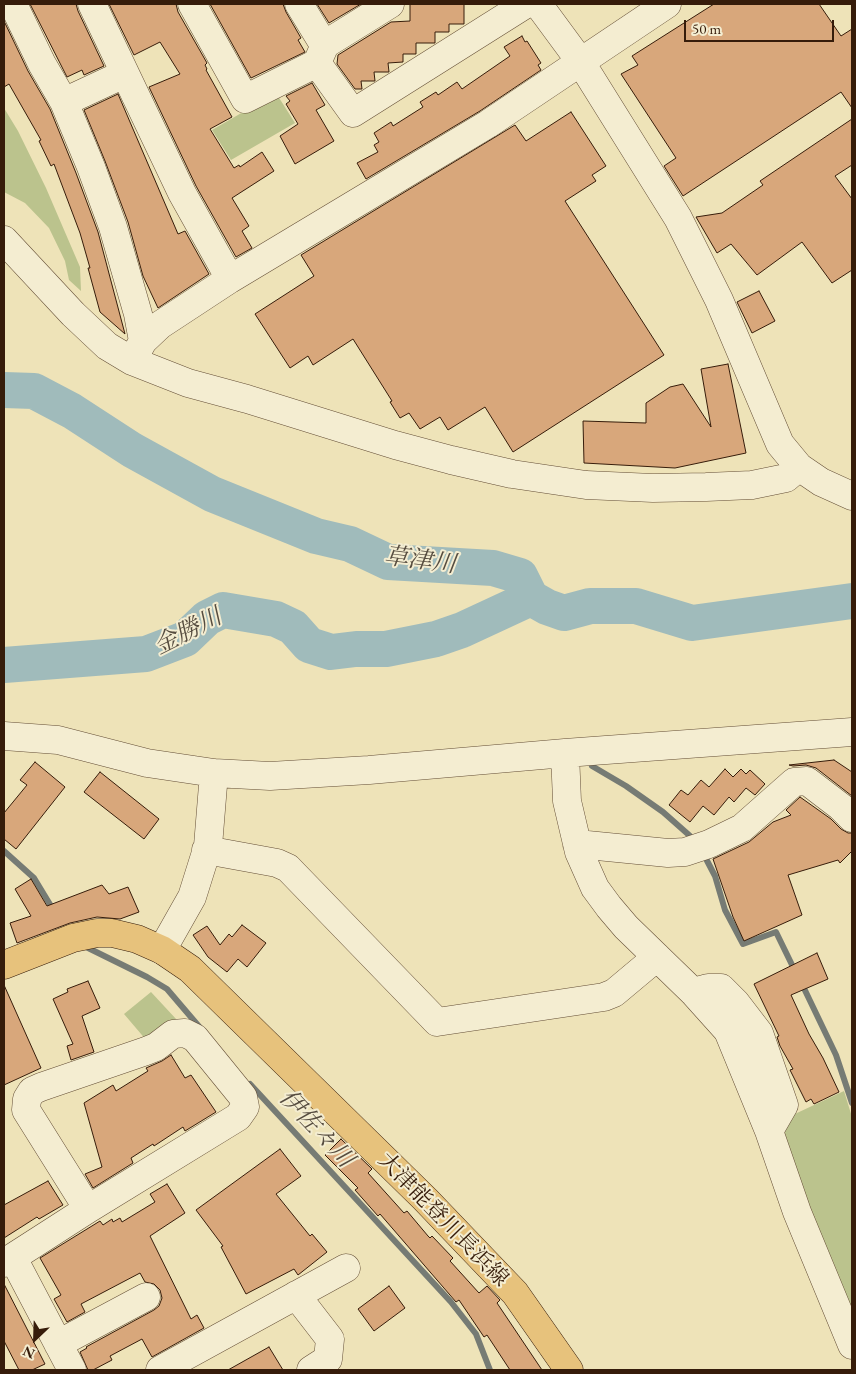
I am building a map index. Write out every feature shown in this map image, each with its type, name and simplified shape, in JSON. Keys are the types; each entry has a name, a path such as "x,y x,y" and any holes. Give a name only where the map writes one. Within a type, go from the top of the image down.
{"main road":[{"name":"大津能登川長浜線","path":"4,965 73,938 97,933 137,939 162,950 190,969 425,1199 515,1293 569,1370"}],"street":[{"path":"13,4 42,64 64,102 113,227 138,314 138,351"},
{"path":"92,4 182,193 230,279"},
{"path":"192,4 245,99 321,54 390,4"},
{"path":"299,4 321,54 353,113 526,4"},
{"path":"538,4 580,62 678,218 719,300 780,444 799,467 821,482 852,496"},
{"path":"138,351 160,325 230,279 488,124 667,4"},
{"path":"64,102 124,74"},
{"path":"4,240 73,314 107,346 138,351 188,383 283,409 394,445 512,474 586,485 653,488 752,485 786,478 799,467"},
{"path":"4,736 58,740 147,763 214,773 270,776 852,732"},
{"path":"565,753 567,801 579,852 595,888 609,907 693,992 708,988 722,988 759,1033 784,1105 769,1131 797,1212 852,1345"},
{"path":"162,950 192,896 206,850 214,773"},
{"path":"577,844 668,853 685,852 709,844 742,828 794,782 807,782 841,807 852,818"},
{"path":"206,850 277,863 288,868 437,1022 604,997 614,993 657,957"},
{"path":"72,1370 8,1261 88,1209 238,1117 245,1107 243,1097 195,1038 185,1033 173,1034 156,1047 146,1051 40,1087 32,1092 27,1099 26,1110 88,1209"},
{"path":"160,1370 346,1268"},
{"path":"296,1295 330,1339 328,1358 311,1370"},
{"path":"58,1344 146,1297"}],"green space":[{"path":"276,93 295,123 231,160 212,130"},
{"path":"4,108 18,131 46,188 80,267 81,291 69,280 65,261 49,228 25,203 4,192"},
{"path":"151,992 177,1020 147,1041 124,1014"},
{"path":"844,1091 852,1117 852,1319 779,1127 782,1120"}],"building":[{"path":"30,4 76,4 104,66 84,75 82,70 67,77"},
{"path":"109,4 176,4 178,12 207,63 205,65 206,70 232,117 210,129 234,168 239,165 240,167 262,152 274,171 232,198 249,226 242,231 252,248 236,257 196,186 149,87 180,74 160,42 134,55"},
{"path":"210,4 283,4 301,38 298,40 305,52 251,78"},
{"path":"317,4 361,4 329,23"},
{"path":"410,4 464,4 464,24 449,24 449,32 435,32 435,43 416,43 416,54 403,54 403,62 388,63 389,72 374,72 375,81 361,81 362,89 355,89 337,64 338,55 391,22 410,21"},
{"path":"714,4 819,4 841,36 852,29 852,108 841,92 683,196 664,166 676,158 621,74 638,65 632,56"},
{"path":"4,21 28,71 50,109 76,173 98,232 125,334 100,312 80,233 54,164 51,166 39,141 41,140 9,84 4,87"},
{"path":"522,36 541,63 538,65 541,70 480,111 366,179 357,163 378,152 374,145 379,142 374,133 391,122 393,126 423,107 420,102 436,92 438,95 457,82 462,89 510,56 504,47"},
{"path":"312,83 325,105 316,110 334,141 295,164 280,136 298,124 286,104 290,101 286,96"},
{"path":"118,94 178,234 185,231 209,274 158,308 143,276 128,222 84,110"},
{"path":"571,112 606,166 592,175 596,181 565,201 664,355 513,452 485,407 448,430 440,417 420,429 409,413 400,418 390,402 392,401 353,339 313,365 308,356 290,368 255,314 314,276 301,255 515,125 526,141"},
{"path":"852,119 852,165 835,176 852,199 852,270 832,283 802,242 757,275 731,244 717,253 696,217 722,213 763,185 760,181"},
{"path":"759,291 775,321 752,333 737,302"},
{"path":"728,364 746,453 675,468 584,463 583,421 646,423 646,403 670,387 683,384 711,427 701,369"},
{"path":"834,760 852,772 852,796 816,768 806,765 789,765"},
{"path":"35,762 65,787 16,849 4,839 4,813 27,785 20,780"},
{"path":"725,769 733,777 741,769 746,774 750,770 765,784 755,795 746,788 734,802 729,797 714,815 703,806 690,822 669,805 681,790 688,795 701,780 709,787"},
{"path":"100,772 159,819 144,839 84,792"},
{"path":"800,797 831,819 841,829 852,833 852,851 840,863 838,860 788,875 802,915 744,941 733,917 713,859 749,842 773,822 791,815 786,810"},
{"path":"31,879 47,906 102,885 109,894 128,887 139,912 120,919 97,917 70,923 17,943 10,923 31,916 15,889"},
{"path":"242,925 266,943 247,967 238,959 227,972 208,957 193,935 207,926 220,945 229,934 232,937"},
{"path":"817,953 828,979 791,995 839,1092 814,1104 811,1099 806,1102 790,1070 793,1069 780,1046 777,1037 779,1036 754,984"},
{"path":"88,981 100,1008 82,1016 94,1052 71,1060 67,1046 73,1044 53,999 68,992 67,989"},
{"path":"4,985 41,1068 4,1085"},
{"path":"171,1055 185,1078 191,1075 216,1112 185,1131 183,1127 154,1146 153,1144 131,1158 133,1163 93,1188 85,1174 102,1167 84,1103 113,1085 116,1091 148,1071 146,1068"},
{"path":"341,1139 372,1169 368,1173 404,1213 407,1211 428,1236 430,1238 432,1236 453,1258 450,1261 479,1293 487,1286 500,1300 497,1303 542,1370 510,1370 487,1335 484,1337 459,1300 456,1302 380,1214 378,1216 355,1190 358,1188 325,1155"},
{"path":"280,1149 301,1176 276,1194 310,1236 312,1234 327,1252 298,1275 294,1269 246,1294 221,1247 223,1246 196,1210"},
{"path":"48,1181 63,1205 39,1219 37,1217 4,1238 4,1205"},
{"path":"167,1184 185,1213 150,1236 191,1319 197,1315 204,1328 152,1357 142,1339 110,1356 112,1360 93,1370 88,1370 80,1352 154,1310 159,1306 162,1298 160,1290 154,1284 145,1282 140,1273 81,1304 85,1312 67,1322 54,1299 61,1295 40,1258 100,1221 103,1225 112,1219 113,1222 120,1218 122,1222 155,1202 150,1194"},
{"path":"4,1284 45,1364 32,1370 19,1370 4,1341"},
{"path":"389,1286 405,1308 374,1331 358,1309"},
{"path":"269,1347 283,1370 228,1370"}],"waterway":[{"name":"草津川","path":"4,390 34,391 72,411 132,450 212,494 316,536 350,544 388,562 493,568 520,576 531,598 547,607 564,613 590,606 636,606 692,623 852,601"},
{"name":"金勝川","path":"4,665 146,654 185,639 207,618 223,610 276,619 293,627 309,645 331,652 356,649 386,649 436,639 462,630 531,598"},
{"path":"592,766 626,786 663,812 694,841"},
{"name":"伊佐々川","path":"4,851 34,878 54,911"},
{"path":"703,853 715,876 725,910 743,944 776,932 795,971"},
{"name":"伊佐々川","path":"82,945 167,989 202,1030"},
{"path":"801,982 836,1055 852,1103"},
{"name":"伊佐々川","path":"250,1084 451,1302 476,1334 490,1370"}]}
